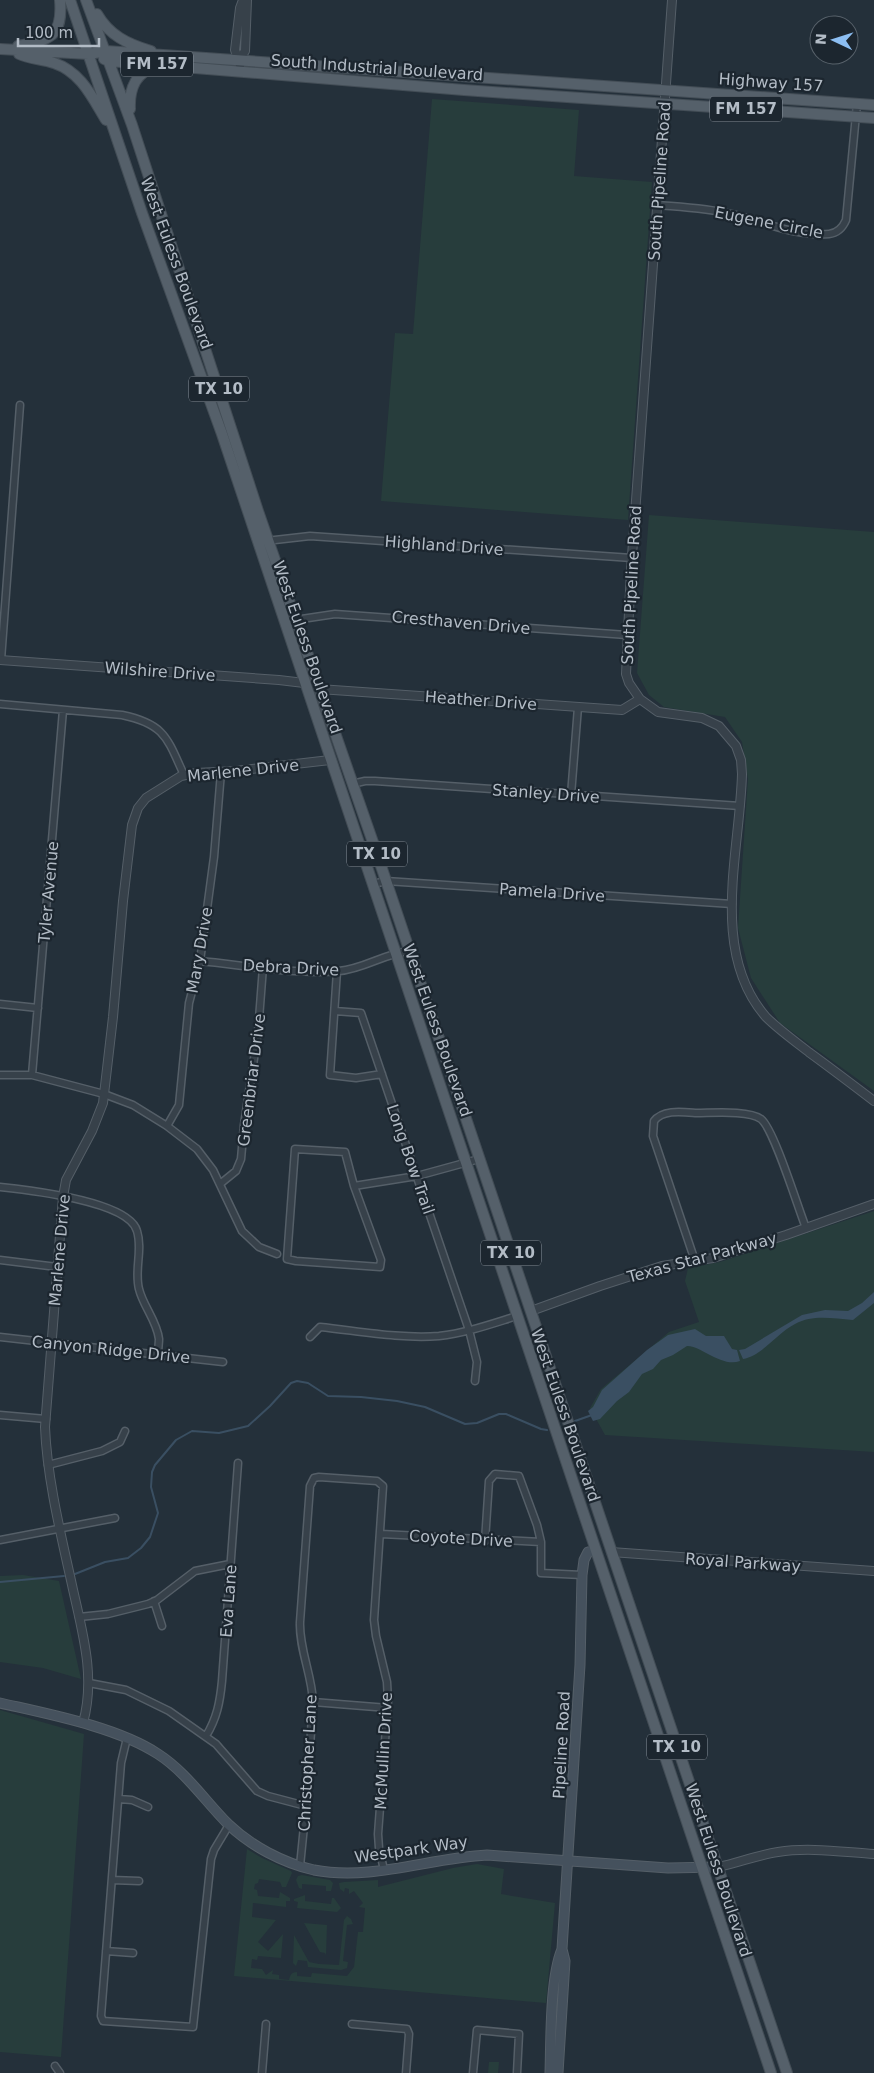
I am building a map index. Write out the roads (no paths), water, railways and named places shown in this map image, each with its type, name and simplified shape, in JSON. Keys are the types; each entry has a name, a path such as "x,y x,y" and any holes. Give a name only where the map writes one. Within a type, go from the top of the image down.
{"main road":[{"path":"2,49 41,41 51,36 60,22 60,0"},
{"name":"West Euless Boulevard","path":"70,0 116,140 222,434 771,2073"},
{"path":"88,0 108,30 121,40 171,61"},
{"name":"West Euless Boulevard","path":"88,0 153,188 268,540 410,951 787,2073"},
{"name":"South Industrial Boulevard","path":"2,49 89,54 106,51 240,72 665,103"},
{"path":"15,50 21,55 60,66 79,78 116,140"},
{"name":"South Industrial Boulevard","path":"89,54 109,61 240,60 666,90"},
{"path":"129,118 131,89 140,74 171,61"},
{"path":"359,81 360,68"},
{"name":"Highway 157","path":"666,90 874,105"},
{"name":"Highway 157","path":"665,103 874,118"},
{"path":"135,194 153,188"},
{"path":"162,267 172,276 180,275"},
{"path":"517,1316 531,1311"},
{"path":"577,1495 584,1497 601,1544 611,1552"},
{"path":"596,1551 607,1557 629,1619 636,1626"},
{"name":"Pipeline Road","path":"550,2073 565,1960 562,1949 580,1665 582,1575 584,1560 588,1552 596,1551"},
{"name":"Westpark Way","path":"0,1703 83,1723 127,1738 160,1755 182,1773 229,1825 274,1857 300,1866 338,1873 384,1870 460,1856 487,1855 702,1868 718,1867"},
{"path":"650,1708 663,1707"},
{"name":"Pipeline Road","path":"555,2040 558,2073"}],"street":[{"path":"240,72 240,60 235,50 240,8 243,0"},
{"path":"240,60 245,51 247,0"},
{"name":"South Pipeline Road","path":"672,0 632,558 626,674 629,683 640,699 658,712 685,715 711,721 726,733 736,746 742,760 732,904 732,932 736,956 745,982 755,1001 767,1017 795,1042 874,1101"},
{"name":"Eugene Circle","path":"658,204 732,214 776,227 832,234 843,226 846,220 857,104"},
{"path":"0,660 20,405"},
{"name":"Highland Drive","path":"258,545 268,540 310,536 632,558"},
{"name":"Cresthaven Drive","path":"295,620 335,614 627,635"},
{"name":"Wilshire Drive","path":"0,660 131,668 304,683 319,689"},
{"name":"Heather Drive","path":"319,689 622,710 640,699"},
{"path":"0,704 122,714 148,722 163,734 169,742 184,775"},
{"path":"571,795 578,707"},
{"name":"Tyler Avenue","path":"32,1075 63,710"},
{"name":"Marlene Drive","path":"83,1723 88,1705 89,1683 86,1653 48,1465 46,1419 63,1197 66,1180 92,1131 104,1094 123,901 134,815 146,798 184,775 330,760"},
{"name":"Mary Drive","path":"167,1126 179,1105 189,1003 200,961 214,857 221,772"},
{"name":"Stanley Drive","path":"352,784 375,781 740,806"},
{"name":"Pamela Drive","path":"374,884 386,881 732,904"},
{"name":"Debra Drive","path":"200,961 310,971 337,971 356,968 396,952 410,951"},
{"name":"Greenbriar Drive","path":"220,1184 236,1171 241,1159 260,1015 263,967"},
{"path":"337,971 330,1076 356,1078 382,1074"},
{"path":"0,1004 38,1008"},
{"name":"Long Bow Trail","path":"335,1011 361,1013 469,1330 477,1362 475,1381"},
{"path":"0,1075 32,1075 104,1094 132,1105 167,1126 197,1148 213,1170 242,1230 259,1247 277,1254"},
{"path":"695,1260 653,1136 654,1121 662,1114 678,1112 738,1114 761,1119 766,1124 777,1148 806,1228"},
{"path":"295,1149 345,1152 354,1186 381,1260 380,1267 287,1259 295,1149"},
{"path":"354,1186 417,1176 479,1159"},
{"path":"0,1187 46,1192 124,1214 137,1231 139,1288 159,1338 158,1354"},
{"name":"Texas Star Parkway","path":"531,1311 655,1268 713,1258 874,1204"},
{"path":"0,1260 57,1267"},
{"path":"310,1337 320,1327 438,1336 469,1330 517,1316"},
{"name":"Canyon Ridge Drive","path":"0,1337 222,1362"},
{"path":"0,1415 46,1419"},
{"path":"48,1465 102,1451 120,1442 125,1431"},
{"name":"Eva Lane","path":"206,1736 214,1722 219,1706 238,1463"},
{"path":"486,1541 489,1481 495,1474 519,1476 537,1525 541,1542 541,1573 582,1575"},
{"name":"McMullin Drive","path":"311,1482 314,1478 370,1481 381,1483 384,1490 374,1620 387,1687 388,1708 378,1834 384,1870"},
{"name":"Christopher Lane","path":"300,1866 313,1702 313,1691 300,1630 311,1482"},
{"path":"0,1540 61,1530 115,1518"},
{"name":"Coyote Drive","path":"381,1534 486,1541 541,1542"},
{"name":"Royal Parkway","path":"611,1552 874,1572"},
{"path":"79,1617 108,1614 154,1601 195,1571 230,1564"},
{"path":"154,1601 162,1626"},
{"path":"89,1683 112,1686 143,1697 169,1711 206,1736 257,1791 268,1796 306,1806"},
{"path":"313,1702 388,1708"},
{"path":"127,1738 122,1754 101,2016 103,2021 194,2027 211,1859 214,1850 229,1825"},
{"path":"119,1798 132,1800 148,1807"},
{"name":"Westpark Way","path":"718,1867 758,1856 792,1850 874,1854"},
{"path":"112,1880 139,1881"},
{"path":"106,1951 133,1953"},
{"path":"262,2073 266,2024"},
{"path":"352,2024 407,2029 409,2034 406,2073"},
{"path":"473,2073 477,2030 519,2034 517,2073"},
{"path":"55,2066 60,2073"}],"water":[{"path":"874,1292 874,1303 853,1320 824,1318 802,1321 788,1328 757,1354 743,1359 739,1350 745,1349 802,1315 825,1310 848,1311 862,1303"},
{"path":"695,1329 706,1336 724,1336 732,1349 737,1350 740,1361 726,1361 687,1346 661,1360 653,1369 642,1374 629,1392 617,1401 600,1419 593,1421 588,1411 593,1407 602,1390 647,1350 668,1335"}],"waterway":[{"path":"75,1574 105,1562 128,1558 141,1548 150,1537 158,1513 151,1487 152,1472 155,1465 176,1440 192,1431 219,1433 248,1426 291,1383 297,1381 308,1383 328,1396 397,1401 425,1407 465,1424 477,1423 499,1414 506,1414 547,1430"},
{"path":"575,1421 592,1415"},
{"path":"0,1582 64,1576"}]}
